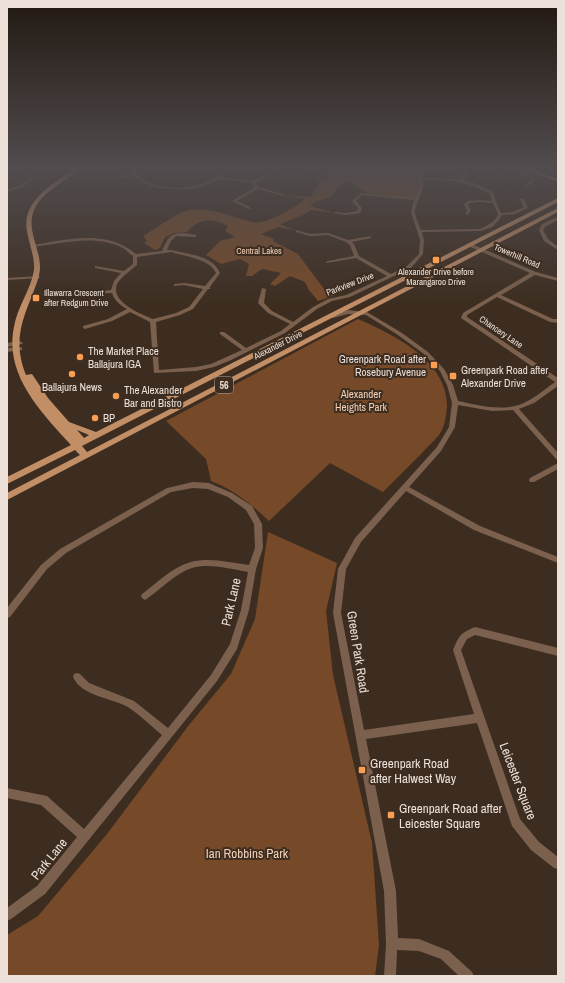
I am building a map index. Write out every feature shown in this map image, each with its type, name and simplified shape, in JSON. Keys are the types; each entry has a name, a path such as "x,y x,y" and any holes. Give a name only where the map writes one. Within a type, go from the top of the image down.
{"main road":[{"path":"29,214 28,226 36,246 37,270 36,277 17,327 18,363 29,389 66,433 80,444"},
{"name":"Alexander Drive","path":"7,481 530,214"},
{"name":"Alexander Drive","path":"7,497 551,214"},
{"path":"18,346 27,374 45,400 63,420 89,454"},
{"path":"63,420 75,428 96,435"},
{"path":"40,464 65,444 67,440 66,433"}],"street":[{"name":"Parkview Drive","path":"153,322 156,372 196,369 212,366 283,332 316,308 330,300 353,294 408,267 420,254 422,240 414,214"},
{"path":"419,231 481,230 490,226 498,219 500,214"},
{"path":"558,218 544,225 540,230 546,240 558,249"},
{"path":"298,232 310,236 328,234 348,241 352,244 357,257"},
{"path":"164,251 169,238 172,236 182,234 194,236"},
{"path":"348,241 369,237"},
{"path":"36,246 83,239 125,246 135,256 135,264 115,283 113,291 114,297 121,304 153,322 192,308 218,273 216,268 210,262 203,259 164,251 135,256"},
{"name":"Towerhill Road","path":"470,244 534,273 558,280"},
{"path":"328,262 357,257 391,276"},
{"path":"97,267 126,273"},
{"name":"Chancery Lane","path":"534,273 465,314 464,318 558,382"},
{"path":"7,278 36,277"},
{"path":"176,285 184,284 208,288"},
{"path":"264,289 261,303 265,308 294,324"},
{"path":"93,293 113,291"},
{"path":"498,295 552,321 558,321"},
{"path":"360,300 359,307 362,313"},
{"path":"85,327 110,320 131,309"},
{"path":"325,318 348,312 362,313"},
{"name":"Green Park Road","path":"362,313 362,316 365,318 396,336 406,339 426,353 442,370 450,385 455,403 452,427 439,449 358,540 342,569 337,613 390,891 392,944 390,976"},
{"path":"222,333 246,350"},
{"path":"7,345 18,346"},
{"path":"7,350 18,346"},
{"path":"455,403 493,408 515,408 532,401 558,382"},
{"path":"515,408 558,457"},
{"path":"532,480 558,466"},
{"name":"Park Lane","path":"7,614 44,567 63,551 169,490 193,484 208,486 230,495 249,508 258,524 259,548 252,569 245,610 234,646 214,678 41,890 7,915"},
{"path":"404,487 477,528 558,560"},
{"path":"145,596 182,569 192,565 208,564 252,569"},
{"name":"Leicester Square","path":"558,652 475,631 464,636 457,650 479,718 516,822 535,846 558,864"},
{"path":"77,677 86,686 131,704 168,734"},
{"path":"360,735 479,718"},
{"path":"7,793 43,800 84,836"},
{"path":"392,944 420,945 432,950 445,956 468,976"}],"green space":[{"name":"Central Lakes","path":"179,214 224,214 253,222 265,221 282,214 305,214 281,224 298,231 278,227 261,234 274,239 273,241 298,254 324,289 336,295 318,301 309,290 305,282 290,276 275,286 270,284 281,273 262,269 252,276 246,276 249,264 240,259 221,264 206,255 220,241 235,237 225,231 228,226 217,221 206,220 196,224 187,232 174,233 165,237 160,248 155,250 144,243 147,241 143,236"},
{"name":"Alexander Heights Park","path":"358,319 402,341 428,362 438,375 445,390 447,406 443,428 435,440 383,492 330,463 269,521 242,498 227,488 211,481 206,459 166,421"},
{"name":"Ian Robbins Park","path":"268,532 337,563 326,611 333,675 372,843 379,945 375,976 7,976 7,935 38,916 107,834 189,725 231,674 255,619"}],"place":[{"name":"Alexander Drive before Marangaroo Drive","path":"436,260"},
{"name":"Illawarra Crescent after Redgum Drive","path":"36,298"},
{"name":"The Market Place Ballajura IGA","path":"80,357"},
{"name":"Greenpark Road after Rosebury Avenue","path":"434,365"},
{"name":"Ballajura News","path":"72,374"},
{"name":"Greenpark Road after Alexander Drive","path":"453,376"},
{"name":"The Alexander Bar and Bistro","path":"116,396"},
{"name":"BP","path":"95,418"},
{"name":"Greenpark Road after Halwest Way","path":"362,770"},
{"name":"Greenpark Road after Leicester Square","path":"391,815"}]}
